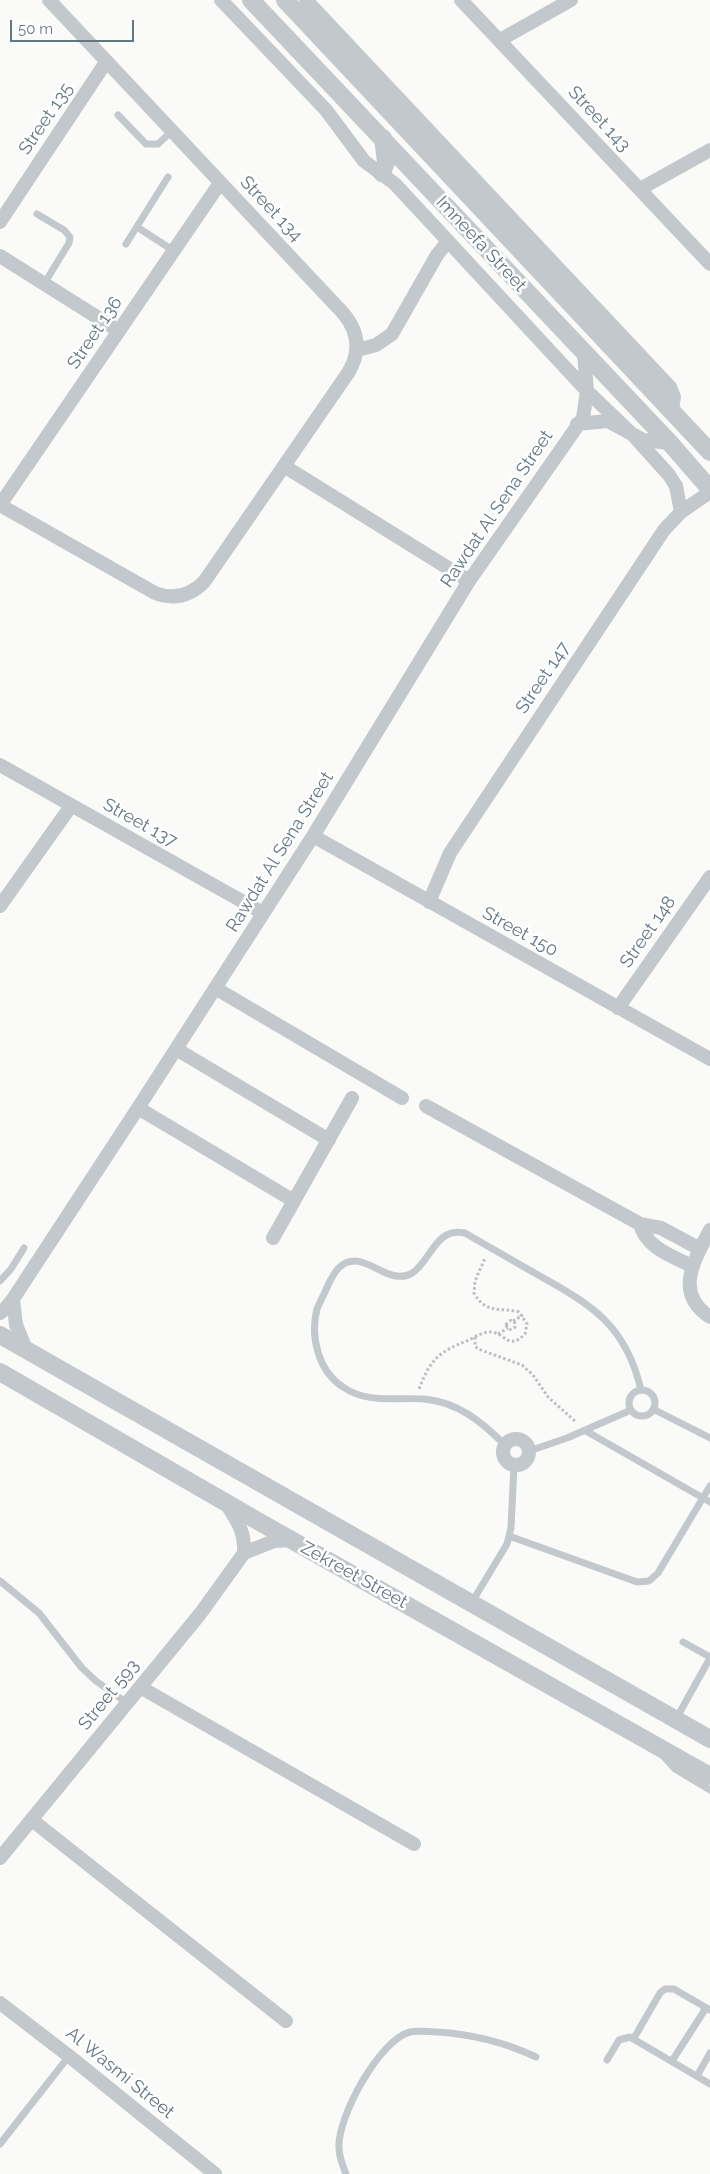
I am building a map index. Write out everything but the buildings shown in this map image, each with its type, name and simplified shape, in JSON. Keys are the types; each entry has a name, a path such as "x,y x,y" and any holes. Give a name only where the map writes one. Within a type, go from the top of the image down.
{"street":[{"name":"Street 134","path":"48,0 348,319 355,334 357,350"},
{"path":"221,0 326,110 369,166 382,173 395,184 587,391 633,435 673,481 679,496 681,512"},
{"name":"Imneefa Street","path":"251,0 670,443 710,490"},
{"name":"Imneefa Street","path":"285,0 710,452"},
{"path":"306,0 670,387 674,397 672,410"},
{"name":"Street 143","path":"461,0 710,264"},
{"path":"500,40 571,0"},
{"name":"Street 135","path":"0,222 106,62"},
{"path":"382,138 386,162 382,173"},
{"path":"640,189 710,150"},
{"name":"Street 136","path":"0,505 220,183"},
{"path":"0,505 155,593 178,596 192,592 204,582 348,373 357,350 376,345 392,334 448,241"},
{"path":"0,256 119,331"},
{"name":"Rawdat Al Sena Street","path":"0,1312 5,1309 13,1298 176,1049 312,836 469,581 577,424 584,418 587,391 584,353"},
{"name":"Rawdat Al Sena Street","path":"577,424 608,422 616,424 633,435 655,442 670,443"},
{"path":"284,466 469,581"},
{"name":"Street 147","path":"429,902 450,853 664,530 681,512 710,490"},
{"name":"Street 137","path":"0,765 263,913"},
{"path":"0,906 71,806"},
{"name":"Street 150","path":"312,836 710,1060"},
{"name":"Street 148","path":"618,1008 710,878"},
{"path":"215,988 402,1098"},
{"path":"176,1049 329,1140"},
{"path":"273,1238 352,1098"},
{"path":"426,1106 640,1224 662,1228 700,1249"},
{"path":"138,1108 294,1201"},
{"path":"640,1224 648,1241 692,1266"},
{"path":"710,1230 692,1266 689,1284 699,1308 710,1317"},
{"path":"13,1298 16,1325 26,1349"},
{"name":"Zekreet Street","path":"0,1335 710,1739"},
{"name":"Zekreet Street","path":"0,1372 225,1502 710,1776"},
{"path":"519,1439 524,1441 529,1451 525,1462 514,1465 505,1460 503,1455 505,1445 509,1441 519,1439"},
{"path":"225,1502 241,1527 245,1538 244,1553 274,1541 292,1540"},
{"name":"Street 593","path":"0,1858 215,1595 244,1553"},
{"path":"140,1687 414,1844"},
{"path":"32,1820 286,2021"},
{"name":"Al Wasmi Street","path":"0,2003 70,2056 216,2174"}],"lane":[{"path":"118,116 146,144 158,144 172,132"},
{"path":"126,244 168,177"},
{"path":"36,214 64,230 70,237 69,244 43,284"},
{"path":"137,227 174,251"},
{"path":"505,1445 482,1423 462,1410 435,1401 380,1399 362,1396 342,1387 332,1378 324,1367 316,1342 316,1319 322,1298 335,1271 348,1262 361,1262 391,1275 402,1277 416,1271 438,1241 450,1232 465,1233 579,1298 602,1315 627,1349 641,1390"},
{"path":"0,1281 11,1269 24,1248"},
{"path":"641,1390 646,1390 654,1398 653,1409 650,1413 640,1416 631,1410 629,1400 631,1395 641,1390"},
{"path":"653,1409 710,1438"},
{"path":"529,1451 586,1431 631,1410"},
{"path":"586,1431 710,1502"},
{"path":"472,1602 504,1552 509,1536 514,1465"},
{"path":"509,1536 643,1582 649,1581 658,1573 710,1486"},
{"path":"0,1581 39,1613 82,1668 111,1693 127,1703"},
{"path":"676,1720 710,1658 682,1642"},
{"path":"655,1745 675,1769 710,1790"},
{"path":"634,2038 660,1992 665,1989 674,1989 708,2009 672,2061"},
{"path":"346,2174 338,2147 354,2096 385,2049 395,2040 410,2032 468,2035 499,2042 536,2057"},
{"path":"607,2060 619,2040 626,2036 634,2038 710,2084"},
{"path":"697,2076 710,2053"},
{"path":"0,2144 70,2056"}],"path":[{"path":"416,1399 427,1368 435,1358 447,1349 488,1332 498,1334 508,1341 520,1338 527,1329 523,1315 513,1310 496,1310 482,1302 474,1293 475,1281 489,1247"},
{"path":"508,1328 507,1324 523,1315"},
{"path":"498,1334 508,1328 515,1328 513,1321"},
{"path":"475,1337 474,1341 478,1349 514,1361 529,1371 548,1397 586,1431"}]}
